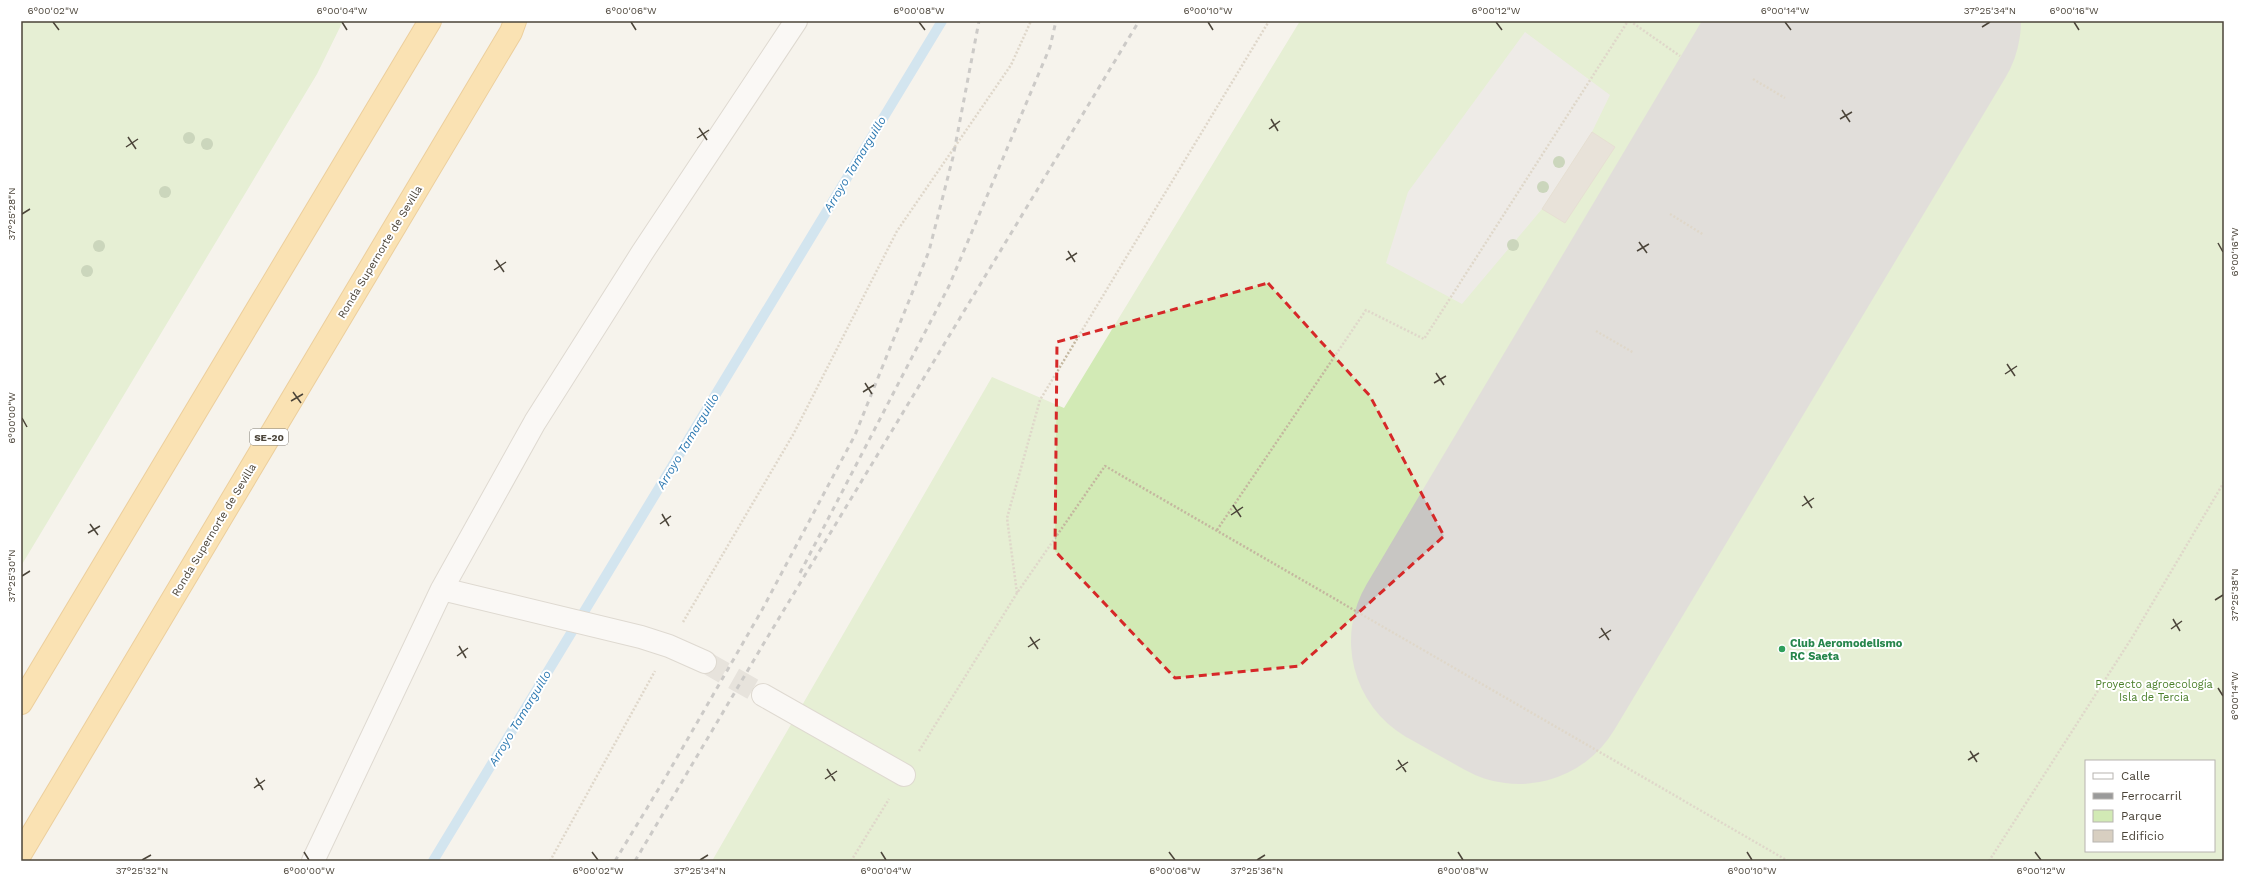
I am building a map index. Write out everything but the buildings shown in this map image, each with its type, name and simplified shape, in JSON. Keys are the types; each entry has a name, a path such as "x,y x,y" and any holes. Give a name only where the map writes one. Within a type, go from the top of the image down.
{"highway":[{"path":"21,704 430,21"},
{"name":"Ronda Supernorte de Sevilla","path":"21,853 507,39 515,21"}],"street":[{"path":"313,861 442,589 535,422 642,253 796,21"},
{"path":"442,589 641,637 669,646 705,662"},
{"path":"763,695 904,775"}],"path":[{"path":"550,861 669,646 794,433 897,231 1011,65 1032,21"},
{"path":"1017,593 1007,518 1040,400 1269,21"},
{"path":"1217,530 1366,310 1424,339 1629,21 1680,56"},
{"path":"1753,79 1785,98"},
{"path":"1670,214 1704,235"},
{"path":"1596,331 1634,353"},
{"path":"851,861 1017,593 1105,466 1788,861"},
{"path":"1989,861 2133,636 2224,482"}],"highlighted area":[{"path":"1268,283 1370,396 1444,536 1299,666 1175,678 1055,551 1057,342"}],"green space":[{"path":"21,21 343,21 317,74 21,566"},
{"name":"Club Aeromodelismo RC Saeta","path":"1300,21 2224,21 2224,861 712,861 992,377 1064,408"}],"shaded area":[{"path":"1525,32 1610,95 1592,132 1542,209 1462,304 1386,263 1408,192"}],"waterway":[{"name":"Arroyo Tamarguillo","path":"433,861 942,21"}],"runway":[{"path":"1831,21 1462,641 1519,673 1910,21"}],"tunnel":[{"path":"705,662 763,695"}],"railway":[{"path":"615,861 664,780 762,610 855,435 929,251 953,157 979,21"},
{"path":"800,573 949,286 1050,47 1056,21"},
{"path":"635,861 761,648 1139,21"}],"place":[{"name":"Club Aeromodelismo RC Saeta","path":"1782,649"}],"park label":[{"name":"Proyecto agroecología Isla de Tercia","path":"2154,690"}]}
